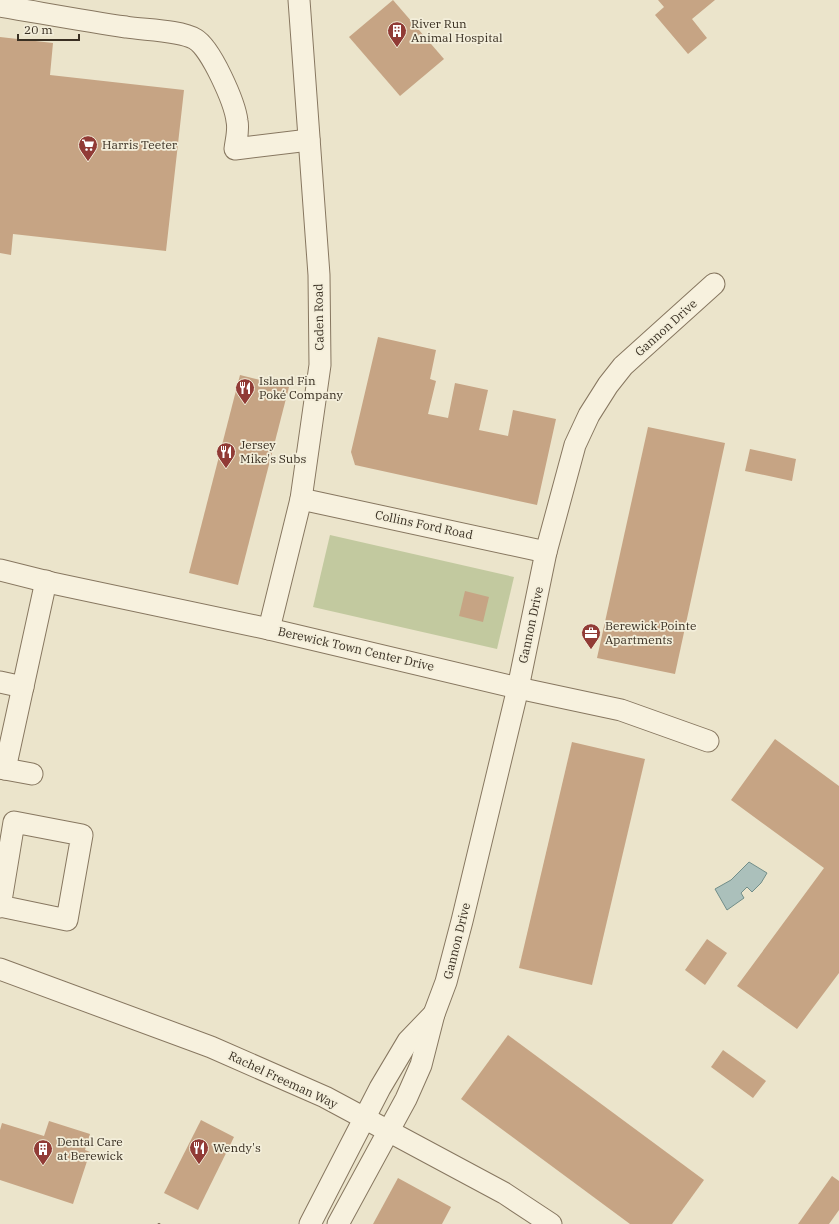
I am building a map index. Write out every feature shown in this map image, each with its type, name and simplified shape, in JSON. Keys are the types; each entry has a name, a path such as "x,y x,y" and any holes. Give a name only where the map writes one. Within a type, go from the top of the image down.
{"street":[{"name":"Caden Road","path":"269,629 301,499 320,365 318,275 298,0"},
{"path":"0,6 126,27 182,34 195,39 207,51 232,103 238,129 235,149 309,140"},
{"name":"Gannon Drive","path":"338,1224 406,1099 421,1065 434,1014 446,982 518,688 546,552 575,445 589,415 608,386 624,366 714,284"},
{"name":"Collins Ford Road","path":"301,499 546,552"},
{"name":"Berewick Town Center Drive","path":"0,570 269,629 518,688 621,710 708,741"},
{"path":"32,774 3,768 23,687 46,581"},
{"path":"0,682 23,687"},
{"path":"14,822 82,835 67,920 0,906 14,822"},
{"name":"Rachel Freeman Way","path":"0,969 211,1047 325,1097 504,1193 551,1224"},
{"name":"Gannon Drive","path":"310,1224 380,1088 408,1040 434,1014"}],"green space":[{"path":"330,535 514,577 497,649 313,607"}],"water":[{"path":"749,862 767,873 761,883 752,892 747,887 741,893 744,898 727,910 715,889 731,880"}],"building":[{"name":"River Run Animal Hospital","path":"393,0 444,59 400,96 349,37"},
{"path":"658,0 715,0 692,19 707,38 688,54 655,15 664,7"},
{"name":"Harris Teeter","path":"0,37 53,43 50,75 184,90 166,251 13,234 11,255 0,253"},
{"path":"378,337 436,350 430,379 436,381 428,414 448,418 455,383 488,390 479,430 508,436 513,410 556,419 537,505 355,465 351,452"},
{"path":"240,375 289,387 238,585 189,573"},
{"path":"648,427 725,443 675,674 597,658"},
{"path":"750,449 796,459 792,481 745,471"},
{"path":"465,591 489,597 483,622 459,616"},
{"path":"775,739 839,786 839,973 797,1029 737,986 824,868 731,800"},
{"path":"572,742 645,759 592,985 519,968"},
{"path":"707,939 727,953 705,985 685,970"},
{"path":"508,1035 704,1180 672,1224 630,1224 461,1099"},
{"path":"723,1050 766,1081 753,1098 711,1067"},
{"name":"Wendy's","path":"201,1120 234,1137 198,1210 164,1193"},
{"name":"Dental Care at Berewick","path":"49,1121 90,1134 85,1150 90,1152 73,1204 0,1180 0,1130 2,1123 44,1136"},
{"path":"832,1176 839,1181 839,1210 829,1224 798,1224"},
{"path":"398,1178 451,1207 442,1224 373,1224"}],"place":[{"name":"River Run Animal Hospital","path":"397,48"},
{"name":"Harris Teeter","path":"88,162"},
{"name":"Island Fin Poké Company","path":"245,405"},
{"name":"Jersey Mike's Subs","path":"226,469"},
{"name":"Berewick Pointe Apartments","path":"591,650"},
{"name":"Wendy's","path":"199,1165"},
{"name":"Dental Care at Berewick","path":"43,1166"}]}
